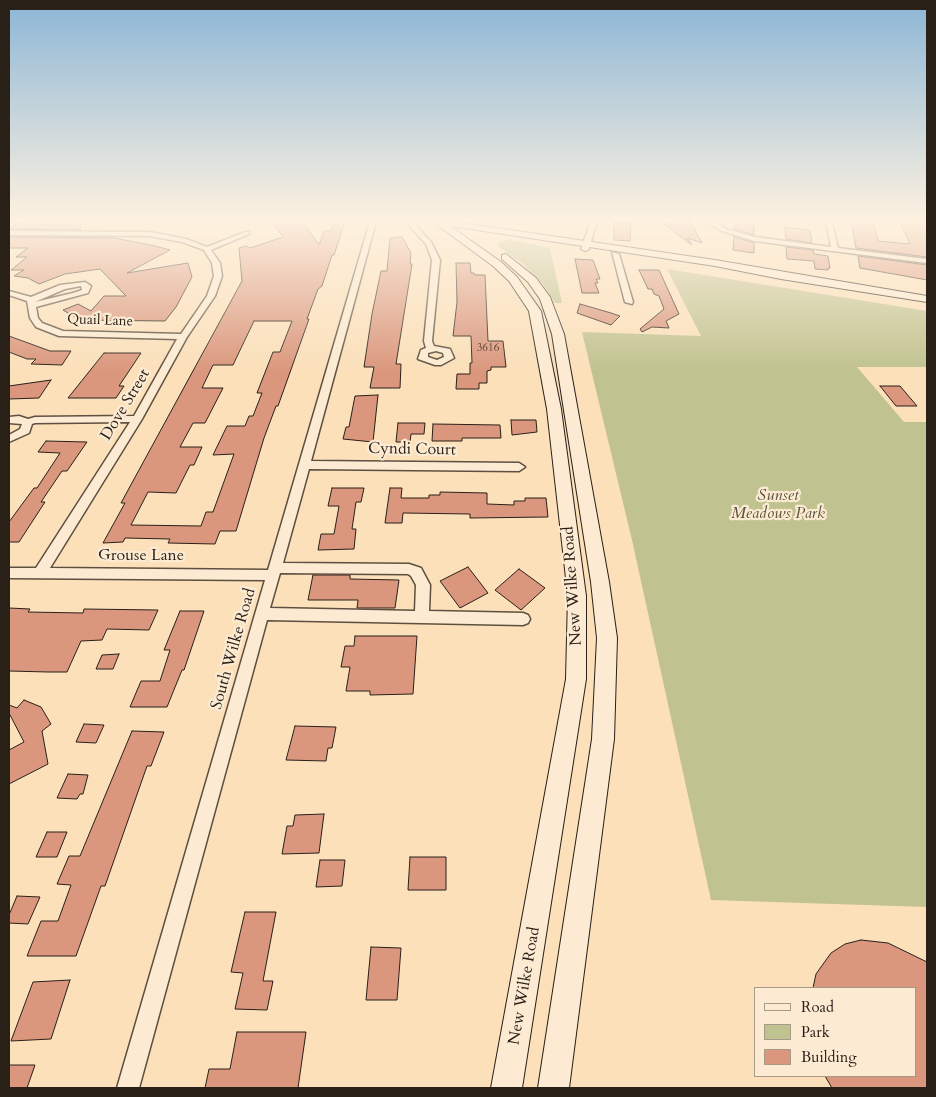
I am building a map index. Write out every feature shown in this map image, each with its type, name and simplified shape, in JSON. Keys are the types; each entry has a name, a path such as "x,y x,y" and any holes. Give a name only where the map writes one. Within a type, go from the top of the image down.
{"main road":[{"name":"New Wilke Road","path":"503,269 513,279 535,312 554,409 577,596 576,679 507,1088"},
{"name":"New Wilke Road","path":"520,269 532,280 546,299 558,334 600,582 607,638 603,739 554,1088"},
{"path":"730,269 781,276"},
{"path":"737,269 927,299"}],"street":[{"name":"Dove Street","path":"40,573 137,419 183,337 211,296 218,276 217,269"},
{"name":"South Wilke Road","path":"128,1088 360,269"},
{"path":"430,348 428,341 435,269"},
{"path":"619,269 629,302"},
{"path":"9,293 32,302 76,295 85,291 87,286 82,284 63,287 32,302"},
{"name":"Quail Lane","path":"32,302 34,318 39,325 62,334 183,337"},
{"path":"9,420 19,418 28,422 35,420 137,419"},
{"path":"9,439 25,431 28,422"},
{"name":"Cyndi Court","path":"305,465 519,467"},
{"name":"Grouse Lane","path":"9,573 409,569 416,572 423,585 422,618"},
{"path":"262,614 523,619"}],"green space":[{"path":"528,269 555,269 562,303 555,303 543,284"},
{"name":"Sunset Meadows Park","path":"667,269 927,311 927,367 857,367 904,422 927,422 927,907 711,900 632,540 582,332 701,336"}],"building":[{"path":"99,269 65,274 39,284 28,278 14,276 24,270 11,270"},
{"path":"100,269 134,269 127,273 150,269 190,269 192,277 176,307 165,321 80,320 63,310 78,304 91,311 104,296 126,296"},
{"path":"241,269 327,269 322,286 318,289 278,406 276,406 264,438 236,531 220,531 215,544 168,543 170,539 125,538 123,542 103,543 125,503 121,503 242,281","holes":["254,321 292,321 280,352 273,352 257,393 262,393 253,416 249,416 245,426 227,426 213,455 234,454 213,512 206,512 201,526 131,525 148,492 176,493 190,465 194,465 202,447 180,447 193,423 205,423 223,388 202,388 213,365 233,365"]},
{"path":"387,269 411,269 396,364 401,364 400,388 370,388 374,367 364,367 381,271 387,271"},
{"path":"456,269 471,269 471,273 475,275 485,275 488,341 503,341 506,367 491,367 491,370 487,371 487,383 479,383 479,389 456,389 457,374 470,374 470,363 472,363 471,336 453,336 457,302"},
{"path":"577,269 596,269 600,279 596,279 598,283 595,283 599,293 582,293"},
{"path":"867,269 927,269 927,280"},
{"path":"639,270 659,270 679,314 666,321 669,328 652,327 642,332 640,329 664,309 659,296 654,294 652,289 648,289"},
{"path":"580,304 620,316 611,325 577,313"},
{"path":"9,336 50,351 71,351 62,365 31,364 36,359 27,359 9,352"},
{"path":"104,353 141,353 119,386 124,386 116,398 68,398"},
{"path":"51,380 39,398 9,399 9,386"},
{"path":"880,386 900,386 917,406 896,406"},
{"path":"378,395 373,442 343,439 346,427 349,427 355,396"},
{"path":"511,420 536,420 537,432 512,435"},
{"path":"398,423 425,423 424,434 411,434 410,442 396,442"},
{"path":"433,424 500,425 501,438 462,438 462,441 432,441"},
{"path":"46,441 87,442 67,471 62,471 41,502 45,502 19,542 9,542 9,522 34,488 37,488 60,453 38,452"},
{"path":"332,488 364,488 361,502 356,502 352,529 356,529 354,549 318,550 321,534 334,534 339,506 328,506"},
{"path":"390,488 402,488 401,498 429,498 429,495 440,495 440,492 487,493 487,504 514,505 514,501 525,501 525,498 546,498 548,517 470,518 470,514 403,513 402,523 385,523"},
{"path":"468,567 488,593 460,608 440,581"},
{"path":"519,569 545,588 521,610 495,590"},
{"path":"313,575 350,575 350,579 399,580 395,608 357,608 358,600 308,600"},
{"path":"9,608 30,609 28,612 83,613 84,609 158,610 149,630 107,629 102,640 81,641 67,672 48,672 9,671"},
{"path":"180,611 204,611 184,670 182,670 167,707 130,707 141,681 160,681 170,650 164,650"},
{"path":"355,636 417,636 413,694 370,695 370,691 346,691 350,667 341,667 345,646 354,646"},
{"path":"119,654 113,669 96,669 102,655"},
{"path":"24,700 41,707 51,724 42,731 48,764 9,784 9,750 24,742 9,713 9,705 17,708"},
{"path":"84,724 104,725 96,743 76,742"},
{"path":"295,726 336,727 332,748 328,748 326,761 286,760"},
{"path":"132,731 164,732 151,766 147,766 105,886 101,886 76,956 27,956 41,921 58,921 71,885 57,884 69,856 80,856"},
{"path":"68,774 88,775 83,794 80,794 77,799 57,798"},
{"path":"324,814 319,853 282,854 287,826 293,826 295,815"},
{"path":"47,832 67,832 57,857 36,857"},
{"path":"410,857 446,857 446,890 408,890"},
{"path":"320,860 345,860 342,886 316,887"},
{"path":"17,896 40,897 28,924 9,923 9,915"},
{"path":"245,912 276,912 263,981 273,981 267,1010 235,1009 243,973 231,972"},
{"path":"861,940 888,943 927,962 927,1088 832,1088 826,1077 916,1077 916,987 813,987 816,974 831,953 845,944"},
{"path":"371,947 401,948 397,1000 366,1000"},
{"path":"70,980 51,1039 11,1041 33,982"},
{"path":"237,1032 306,1032 298,1088 205,1088 209,1069 230,1069"},
{"path":"9,1065 35,1065 27,1088 9,1088"}]}
